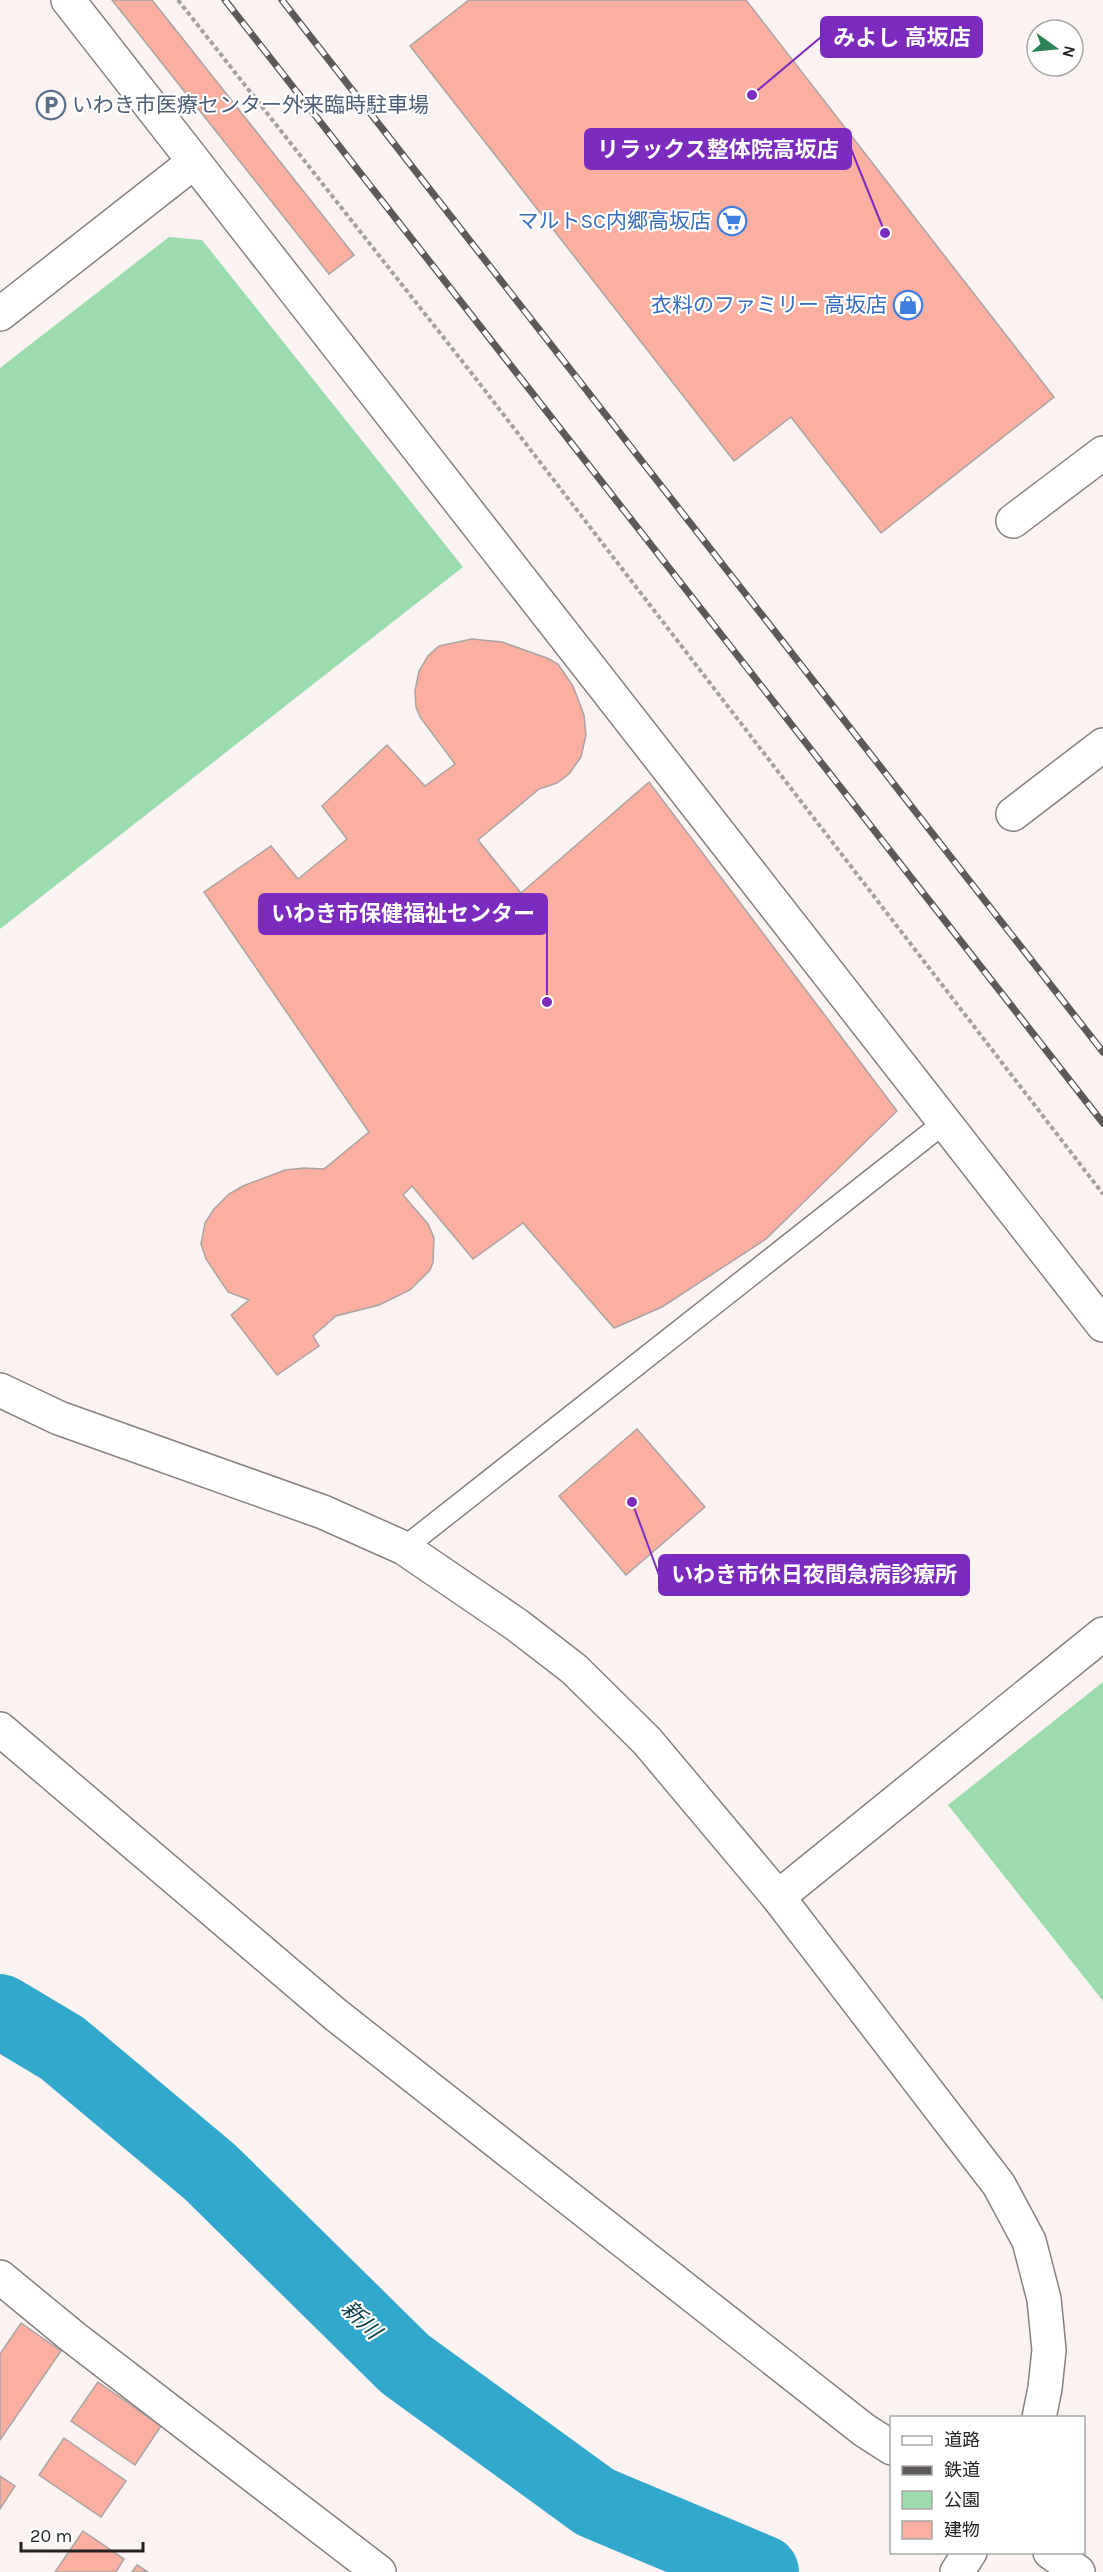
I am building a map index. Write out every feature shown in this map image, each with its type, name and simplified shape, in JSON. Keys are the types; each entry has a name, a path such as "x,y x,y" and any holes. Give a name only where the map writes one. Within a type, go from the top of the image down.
{"street":[{"path":"68,0 1103,1325"},
{"path":"0,314 194,162"},
{"path":"1013,521 1103,453"},
{"path":"1013,814 1098,760"},
{"path":"0,1390 59,1418 323,1512 404,1548 517,1625 574,1670 648,1741 778,1897 999,2185 1029,2241 1044,2299 1049,2350 1039,2416"},
{"path":"778,1897 1103,1634"},
{"path":"0,1729 336,2015 864,2430 890,2447"},
{"path":"0,2277 73,2337 379,2572"},
{"path":"957,2572 969,2554"},
{"path":"1051,2554 1078,2572"}],"lane":[{"path":"404,1548 945,1122"}],"path":[{"path":"178,0 488,394 1103,1194"}],"green space":[{"path":"169,237 202,240 463,567 0,929 0,368"},
{"path":"1103,1682 1103,2001 948,1805"}],"building":[{"path":"112,0 152,0 354,255 329,274"},
{"name":"マルトSC内郷高坂店","path":"469,0 746,0 1054,397 881,533 791,417 734,461 410,46"},
{"path":"472,639 502,642 558,664 573,686 584,715 586,735 581,757 569,774 557,783 539,789 478,840 521,893 649,782 897,1111 766,1239 662,1307 614,1328 523,1223 473,1259 412,1186 403,1195 428,1224 434,1238 433,1262 430,1270 410,1290 379,1305 336,1316 313,1336 319,1346 277,1375 231,1315 249,1300 228,1292 206,1259 201,1244 205,1223 214,1209 229,1194 243,1186 285,1170 324,1169 369,1132 204,892 271,846 298,879 347,839 322,806 387,745 425,786 455,764 420,717 416,707 415,691 419,671 428,656 439,646"},
{"path":"637,1429 705,1507 626,1575 559,1496"},
{"path":"21,2323 61,2351 0,2440 0,2354"},
{"path":"98,2382 161,2426 135,2465 71,2421"},
{"path":"64,2438 126,2481 101,2517 39,2475"},
{"path":"0,2476 15,2486 0,2509"},
{"path":"83,2531 124,2559 116,2572 55,2572"},
{"path":"137,2565 148,2572 132,2572"}],"waterway":[{"name":"新川","path":"0,2011 62,2048 210,2172 405,2364 595,2502 762,2572"}],"railway":[{"path":"225,0 1103,1123"},
{"path":"282,0 1103,1052"}],"place":[{"name":"みよし 高坂店","path":"752,95"},
{"name":"いわき市医療センター外来臨時駐車場","path":"51,105"},
{"name":"マルトSC内郷高坂店","path":"732,221"},
{"name":"リラックス整体院高坂店","path":"885,233"},
{"name":"衣料のファミリー 高坂店","path":"908,305"},
{"name":"いわき市保健福祉センター","path":"547,1002"},
{"name":"いわき市休日夜間急病診療所","path":"632,1502"}]}
